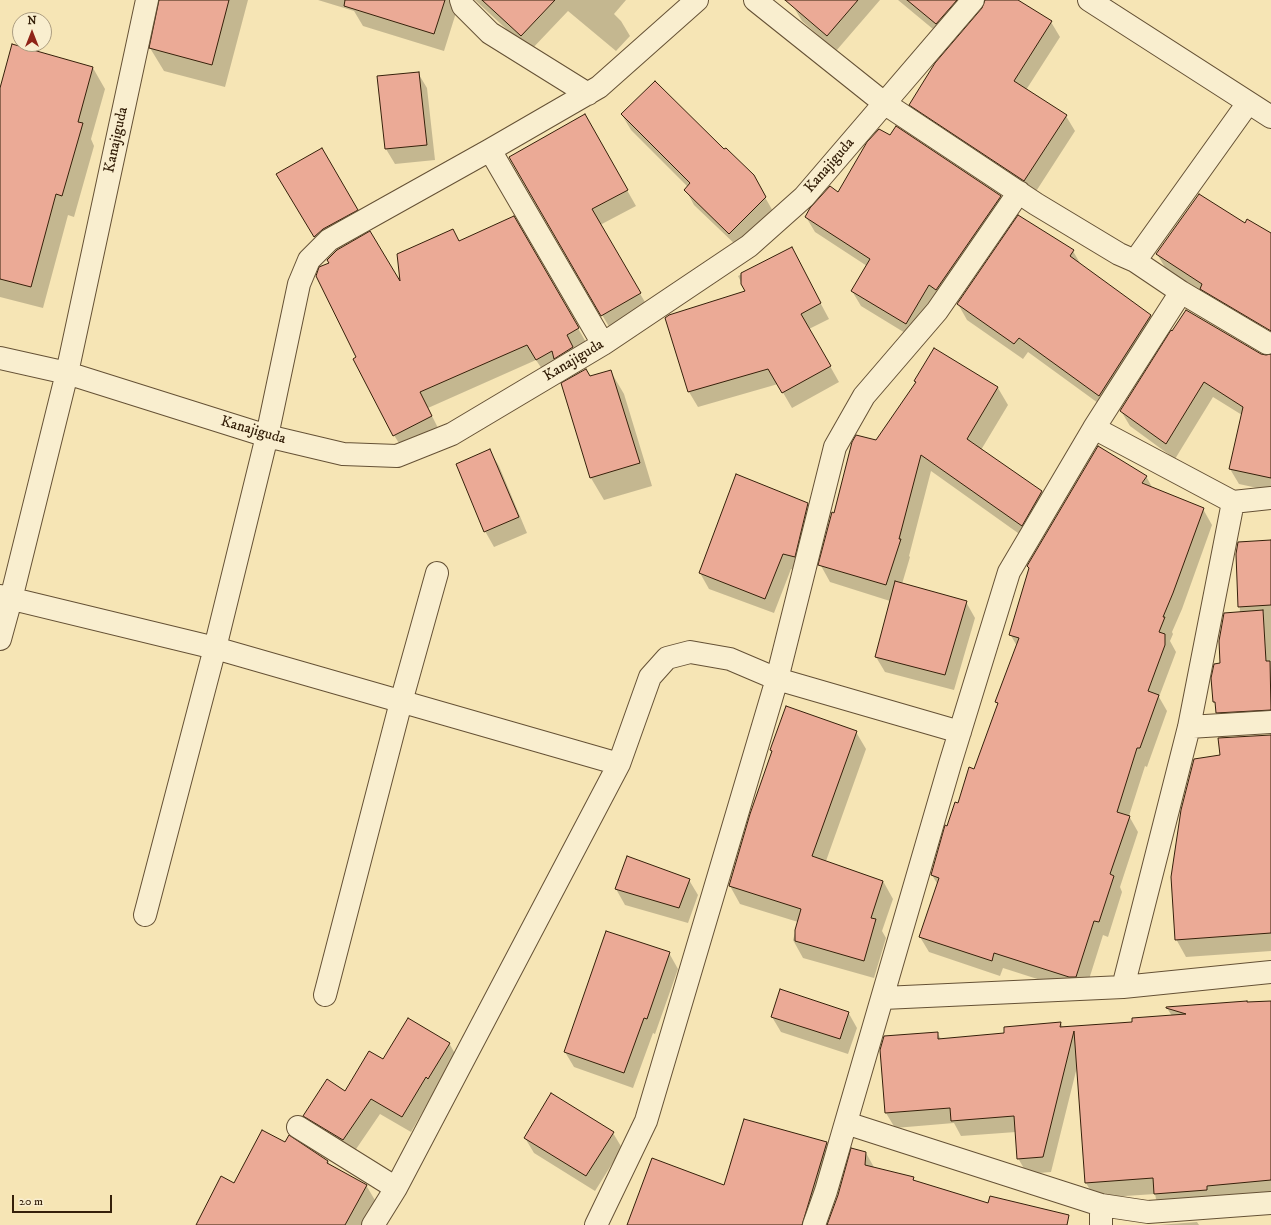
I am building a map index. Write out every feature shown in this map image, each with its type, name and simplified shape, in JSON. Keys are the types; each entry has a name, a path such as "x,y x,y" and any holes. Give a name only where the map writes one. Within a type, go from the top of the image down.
{"street":[{"name":"Kanajiguda","path":"67,373 147,0"},
{"path":"461,0 463,6 490,33 588,94"},
{"path":"145,915 215,648 267,436 299,284 309,260 329,240 600,87 697,0"},
{"path":"755,0 884,103 1019,192 1113,250 1135,261 1182,292 1267,343"},
{"name":"Kanajiguda","path":"0,358 67,373 267,436 343,454 397,456 452,434 603,344 749,246 804,197 973,0"},
{"path":"1089,0 1271,117"},
{"path":"1135,261 1248,103"},
{"path":"490,150 603,344"},
{"path":"596,1225 646,1121 777,679 834,447 864,396 937,311 1019,192"},
{"path":"814,1225 826,1191 950,764 1009,572 1094,428 1182,292"},
{"path":"0,639 6,597 67,373"},
{"path":"1094,428 1233,502 1271,498"},
{"path":"1123,987 1189,728 1233,502"},
{"path":"325,995 400,702 437,573"},
{"path":"6,597 215,648 619,764"},
{"path":"373,1225 396,1188 619,764 650,677 667,658 690,652 730,660 777,679 960,732"},
{"path":"1189,728 1271,722"},
{"path":"883,998 1123,987 1271,972"},
{"path":"846,1123 1101,1215 1271,1203"},
{"path":"298,1127 396,1188"}],"building":[{"path":"159,0 229,0 212,65 149,48"},
{"path":"345,0 445,0 434,34 344,6"},
{"path":"482,0 555,0 521,36"},
{"path":"785,0 858,0 827,36"},
{"path":"907,0 957,0 936,24"},
{"path":"985,0 1018,0 1052,21 1014,81 1067,115 1024,181 909,105 935,63 982,8"},
{"path":"12,44 12,52 40,52 93,67 78,122 83,123 62,196 56,194 31,287 0,279 0,88"},
{"path":"419,72 427,145 385,149 377,76"},
{"path":"655,81 724,149 726,148 754,175 766,197 729,234 684,190 690,183 621,114"},
{"path":"585,114 628,190 592,209 641,293 601,316 509,157"},
{"path":"896,126 1001,196 936,290 929,285 906,324 851,291 870,259 805,217 810,208 830,186 838,192 867,142 879,129 890,135"},
{"path":"322,148 358,210 323,229 314,237 276,174"},
{"path":"1199,194 1245,223 1247,219 1271,233 1271,331 1200,289 1202,284 1156,254"},
{"path":"1018,215 1074,250 1070,256 1151,315 1099,396 1019,338 1014,344 957,304"},
{"path":"514,216 579,328 567,335 573,347 554,359 552,351 536,360 527,345 420,392 432,416 393,436 353,359 356,357 316,276 319,267 329,263 327,260 337,250 370,231 400,281 397,254 453,229 459,241"},
{"path":"792,247 821,303 801,314 831,366 782,393 768,369 688,392 665,318 669,315 745,291 741,284 741,273"},
{"path":"1186,310 1261,354 1271,354 1271,478 1229,469 1243,407 1204,382 1166,444 1120,411 1171,330 1172,331"},
{"path":"934,348 998,387 967,439 1042,491 1022,526 921,455 899,539 901,539 886,585 818,565 832,512 834,513 852,442 856,435 876,440 916,382 914,381"},
{"path":"586,369 590,376 611,370 640,463 590,478 561,383"},
{"path":"1098,446 1147,476 1142,483 1204,508 1163,617 1165,617 1159,632 1165,634 1165,645 1148,691 1159,695 1140,748 1137,748 1117,812 1130,816 1110,874 1114,876 1099,922 1094,921 1076,977 1069,977 994,953 992,961 919,937 939,878 931,875 945,825 947,826 955,802 958,803 969,767 974,769 998,703 995,702 1019,638 1009,635 1029,568 1027,566"},
{"path":"490,449 519,517 484,532 456,464"},
{"path":"736,474 808,503 795,557 783,554 765,599 699,573"},
{"path":"1271,540 1271,605 1238,607 1236,554 1238,542"},
{"path":"895,581 967,601 945,675 875,657"},
{"path":"1263,610 1266,661 1270,661 1271,710 1216,713 1215,702 1213,702 1211,678 1214,664 1220,663 1219,641 1224,613"},
{"path":"786,706 857,731 812,856 883,881 871,918 876,919 864,961 795,941 795,930 801,909 729,886 750,814 772,751 770,750"},
{"path":"1271,735 1271,933 1175,940 1171,877 1181,810 1194,759 1220,755 1218,738"},
{"path":"627,856 690,879 679,908 615,889"},
{"path":"606,931 670,952 647,1019 644,1018 624,1073 564,1052"},
{"path":"780,989 849,1012 840,1039 771,1017"},
{"path":"1247,1001 1271,1001 1271,1180 1207,1186 1207,1190 1154,1194 1153,1178 1085,1183 1074,1031 1043,1157 1017,1159 1014,1116 951,1121 950,1108 885,1113 880,1050 884,1036 938,1032 938,1039 1004,1033 1004,1027 1061,1022 1060,1027 1132,1022 1132,1018 1186,1014 1166,1007"},
{"path":"408,1018 450,1043 428,1079 426,1077 402,1117 371,1099 343,1140 303,1116 327,1079 345,1091 369,1051 383,1059"},
{"path":"551,1093 614,1132 586,1176 524,1138"},
{"path":"744,1119 827,1142 802,1225 627,1225 652,1158 724,1185"},
{"path":"262,1130 285,1142 289,1135 328,1161 327,1163 367,1185 345,1225 196,1225 221,1176 234,1183"},
{"path":"851,1148 866,1152 865,1165 914,1177 913,1180 988,1203 990,1196 1069,1215 1067,1225 827,1225 838,1195"}]}
